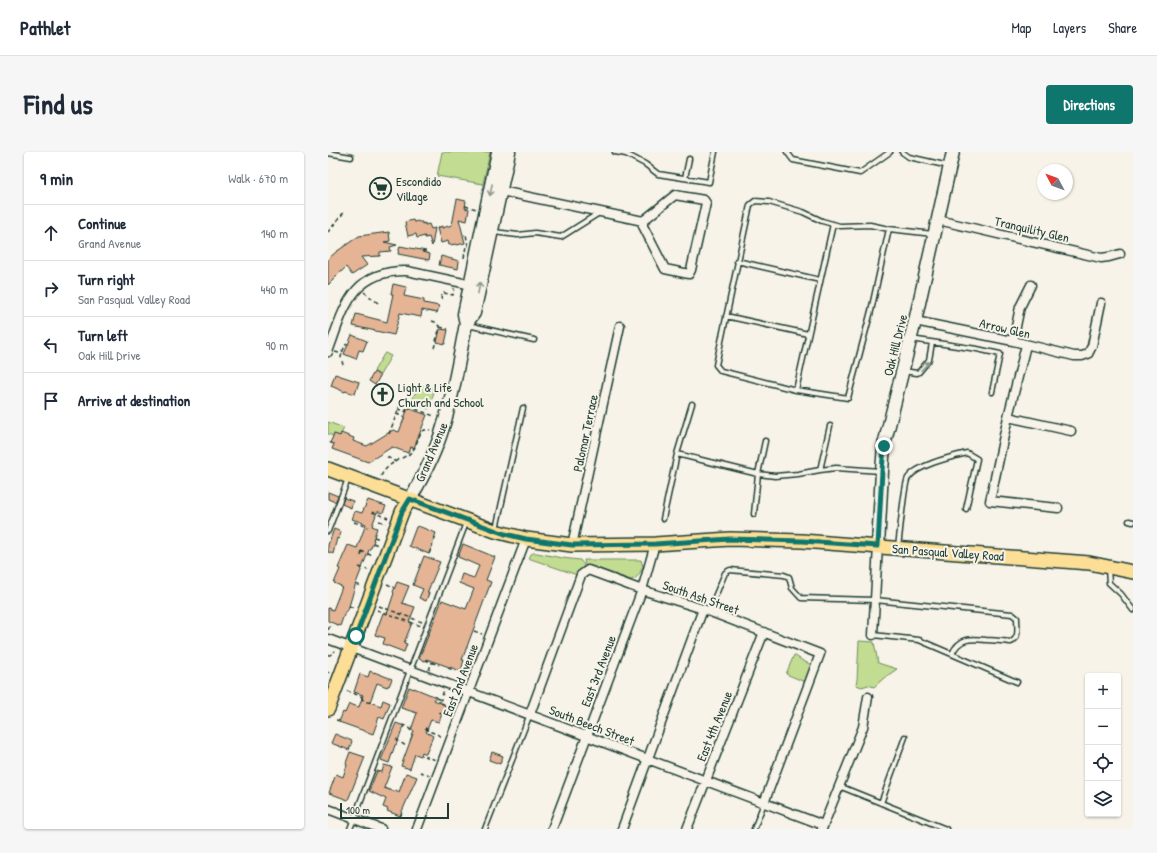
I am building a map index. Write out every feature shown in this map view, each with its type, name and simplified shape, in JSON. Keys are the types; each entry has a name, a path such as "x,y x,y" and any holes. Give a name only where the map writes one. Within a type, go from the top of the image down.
{"main road":[{"name":"Grand Avenue","path":"466,324 464,314 498,152"},
{"name":"Grand Avenue","path":"328,709 402,512 419,484 443,428 466,324 474,313 509,152"},
{"name":"Oak Hill Drive","path":"878,546 884,446 911,339 952,152"},
{"name":"San Pasqual Valley Road","path":"328,469 495,531 526,539 572,545 655,544 730,539 802,541 1089,563 1132,570"}],"street":[{"path":"501,191 642,221"},
{"path":"675,195 704,200 706,202 689,274 665,269 643,226 642,221 675,195"},
{"name":"Tranquility Glen","path":"938,220 1101,258 1120,254"},
{"path":"332,352 343,310 353,293 360,286 371,279 382,274 407,271 471,284"},
{"path":"1013,342 1020,307 1031,285"},
{"name":"Arrow Glen","path":"915,321 1074,356 1082,356 1088,354 1092,346 1101,303"},
{"name":"Palomar Terrace","path":"572,545 620,326"},
{"path":"1026,345 1008,417 990,501 1058,508"},
{"path":"1008,417 1071,431"},
{"name":"East 2nd Avenue","path":"417,829 526,539"},
{"name":"East 3rd Avenue","path":"552,829 642,590 655,544"},
{"path":"873,635 878,546"},
{"name":"South Ash Street","path":"530,714 581,575 585,571 591,570 642,590 706,610 764,632 820,654 764,803"},
{"path":"622,829 706,610"},
{"name":"East 4th Avenue","path":"687,829 764,632"},
{"name":"South Beech Street","path":"328,639 764,803 822,827"},
{"path":"822,827 863,727 868,697"},
{"path":"328,809 381,829"}],"lane":[{"path":"616,152 626,154 645,164 658,174 709,182 715,152"},
{"path":"787,152 793,160 860,173 890,152"},
{"path":"902,152 909,157 949,166"},
{"path":"328,153 351,157"},
{"path":"685,178 689,159"},
{"path":"889,229 871,311 848,398 796,390 721,371 716,365 750,205 755,201 769,202 840,226 870,225 889,229 935,234"},
{"path":"492,231 518,235 535,233 561,237 602,212"},
{"path":"796,390 833,224"},
{"path":"737,261 820,280"},
{"path":"726,316 808,334"},
{"path":"466,324 534,340"},
{"path":"911,339 1000,354 992,392"},
{"path":"903,371 919,372 929,360 932,343"},
{"path":"663,519 677,454 692,404"},
{"path":"495,531 524,408"},
{"path":"820,470 830,426"},
{"path":"754,514 758,474 765,442"},
{"path":"898,548 906,479 915,470 967,453 977,459 966,508"},
{"path":"677,454 758,474 775,476 836,468 882,471"},
{"path":"328,530 348,476"},
{"path":"350,829 467,521"},
{"path":"1108,567 1109,583 1121,594 1133,610"},
{"path":"706,610 713,602 725,573 730,570 784,575 789,577 792,588 801,598 875,600 1012,614 1017,618 1017,637 1014,641 1011,642 972,638 962,641 954,649 952,654"},
{"path":"873,635 919,640 1017,682"},
{"path":"485,829 530,714"},
{"path":"881,803 905,737"},
{"path":"838,786 946,829"},
{"path":"754,829 764,803"}],"path":[{"path":"465,206 479,209"},
{"path":"328,232 345,211"},
{"path":"464,235 466,234 468,246 466,246 464,258"},
{"path":"441,299 442,294 444,293 453,295 454,288"},
{"path":"364,292 378,303"},
{"path":"432,321 440,327 448,329"},
{"path":"434,348 440,327"},
{"path":"343,365 341,357 345,345 348,344"},
{"path":"332,352 338,353 343,351"},
{"path":"389,434 400,405"},
{"path":"396,414 404,417 408,407 410,407 434,416"},
{"path":"398,409 406,412"},
{"path":"381,476 386,469 413,451 421,432 425,429 430,430"},
{"path":"387,458 396,462"},
{"path":"372,512 388,518"},
{"path":"379,521 386,523"},
{"path":"354,522 368,527"},
{"path":"429,554 436,536"},
{"path":"374,537 380,539"},
{"path":"373,543 378,545"},
{"path":"361,556 361,551 374,556"},
{"path":"360,567 368,570"},
{"path":"356,584 362,587"},
{"path":"387,584 394,587"},
{"path":"349,606 354,608"},
{"path":"379,606 427,626"},
{"path":"377,610 427,626"},
{"path":"328,630 330,626"},
{"path":"474,631 484,635"},
{"path":"328,655 335,651"},
{"path":"425,660 438,665"},
{"path":"430,670 432,662"},
{"path":"448,668 456,670"},
{"path":"440,702 444,690"},
{"path":"347,691 375,704"},
{"path":"436,698 446,705 442,713 440,712"},
{"path":"444,708 454,712"},
{"path":"336,720 340,721"},
{"path":"402,724 414,732"},
{"path":"425,728 428,732 437,734 440,738 444,739"},
{"path":"396,739 407,747"},
{"path":"424,756 436,760"},
{"path":"420,772 430,775"},
{"path":"400,817 403,811"}],"green space":[{"path":"442,152 490,152 483,184 437,176"},
{"path":"385,353 391,356 380,375 374,371"},
{"path":"419,385 435,388 429,409 410,404"},
{"path":"328,422 344,428 340,436 328,434"},
{"path":"533,553 580,560 584,565 577,575 528,558"},
{"path":"584,560 641,560 643,566 638,576 631,580 594,567 588,567 585,565"},
{"path":"859,641 874,642 878,663 897,669 874,687 868,685 862,687 856,685"},
{"path":"794,655 812,665 805,682 786,674"}],"building":[{"path":"457,199 466,201 465,208 469,209 467,221 459,219 465,243 449,245 448,241 441,243 437,228 452,225"},
{"path":"413,220 414,222 422,222 422,224 425,223 425,225 429,224 431,229 435,228 432,246 429,237 425,238 425,236 417,238 416,234 408,236 405,222"},
{"path":"389,232 390,241 384,242 397,245 390,247 391,251 380,252 380,256 361,257 367,265 352,275 346,267 328,285 328,259 336,252 359,236"},
{"path":"400,246 426,251 422,252 430,254 429,260 398,254"},
{"path":"441,256 459,261 458,269 439,265"},
{"path":"393,284 406,287 404,296 424,300 424,303 439,306 437,313 422,310 421,317 400,313 394,335 353,326 356,314 387,322 393,294 391,294"},
{"path":"440,329 448,330 445,344 437,342"},
{"path":"352,335 367,341 363,351 359,350 356,359 344,354"},
{"path":"374,372 380,376 375,385 369,381"},
{"path":"335,374 359,382 355,394 345,392 331,386"},
{"path":"408,408 427,415 414,448 410,447 408,453 392,447 368,462 332,449 334,444 330,443 334,434 340,436 341,433 354,438 353,441 367,446 393,430 399,432"},
{"path":"328,492 338,496 335,502 328,499"},
{"path":"344,498 353,501 351,508 342,504"},
{"path":"368,500 386,506 383,513 377,512 372,526 377,528 374,540 355,586 348,610 345,612 340,626 328,621 328,608 333,610 342,587 334,583 340,569 338,568 348,545 357,548 366,524 352,519 355,511 362,513"},
{"path":"418,526 436,533 429,554 409,546 416,527"},
{"path":"334,529 341,532 339,539 337,538 333,554 328,552 328,545"},
{"path":"463,544 495,557 486,580 491,582 462,660 464,660 461,671 426,659 425,661 419,659 442,600 466,609 474,589 459,583 462,574 474,578 479,566 458,557"},
{"path":"424,556 440,562 427,593 429,593 426,601 419,598 423,589 413,585"},
{"path":"397,582 409,586 402,603 415,607 409,622 412,623 404,643 407,644 404,652 383,644 385,638 375,635 383,613 387,614"},
{"path":"370,671 392,679 387,687 377,683 370,702 381,706 383,700 390,703 384,719 379,717 373,734 339,722 343,712 345,713 349,704 359,707 363,695 354,692 360,674 368,677"},
{"path":"409,687 436,697 434,700 445,705 439,722 431,720 426,732 433,736 426,754 422,752 421,756 415,754 410,769 401,766 414,731 411,730 417,713 401,708"},
{"path":"396,723 404,726 395,745 389,763 381,760"},
{"path":"335,734 352,741 349,750 331,743"},
{"path":"350,752 365,757 348,800 329,793 336,774 343,777"},
{"path":"492,752 503,756 500,764 489,760"},
{"path":"384,765 392,767 384,788 395,792 396,790 399,792 406,773 417,777 400,816 387,811 388,809 383,807 386,799 369,791 377,771 382,772"}],"place":[{"name":"Escondido Village","path":"381,188"},
{"name":"Light & Life Church and School","path":"383,394"}],"route":[{"path":"356,636 402,512 410,499 505,534 526,539 572,545 655,544 730,539 802,541 878,546 884,446"}]}
